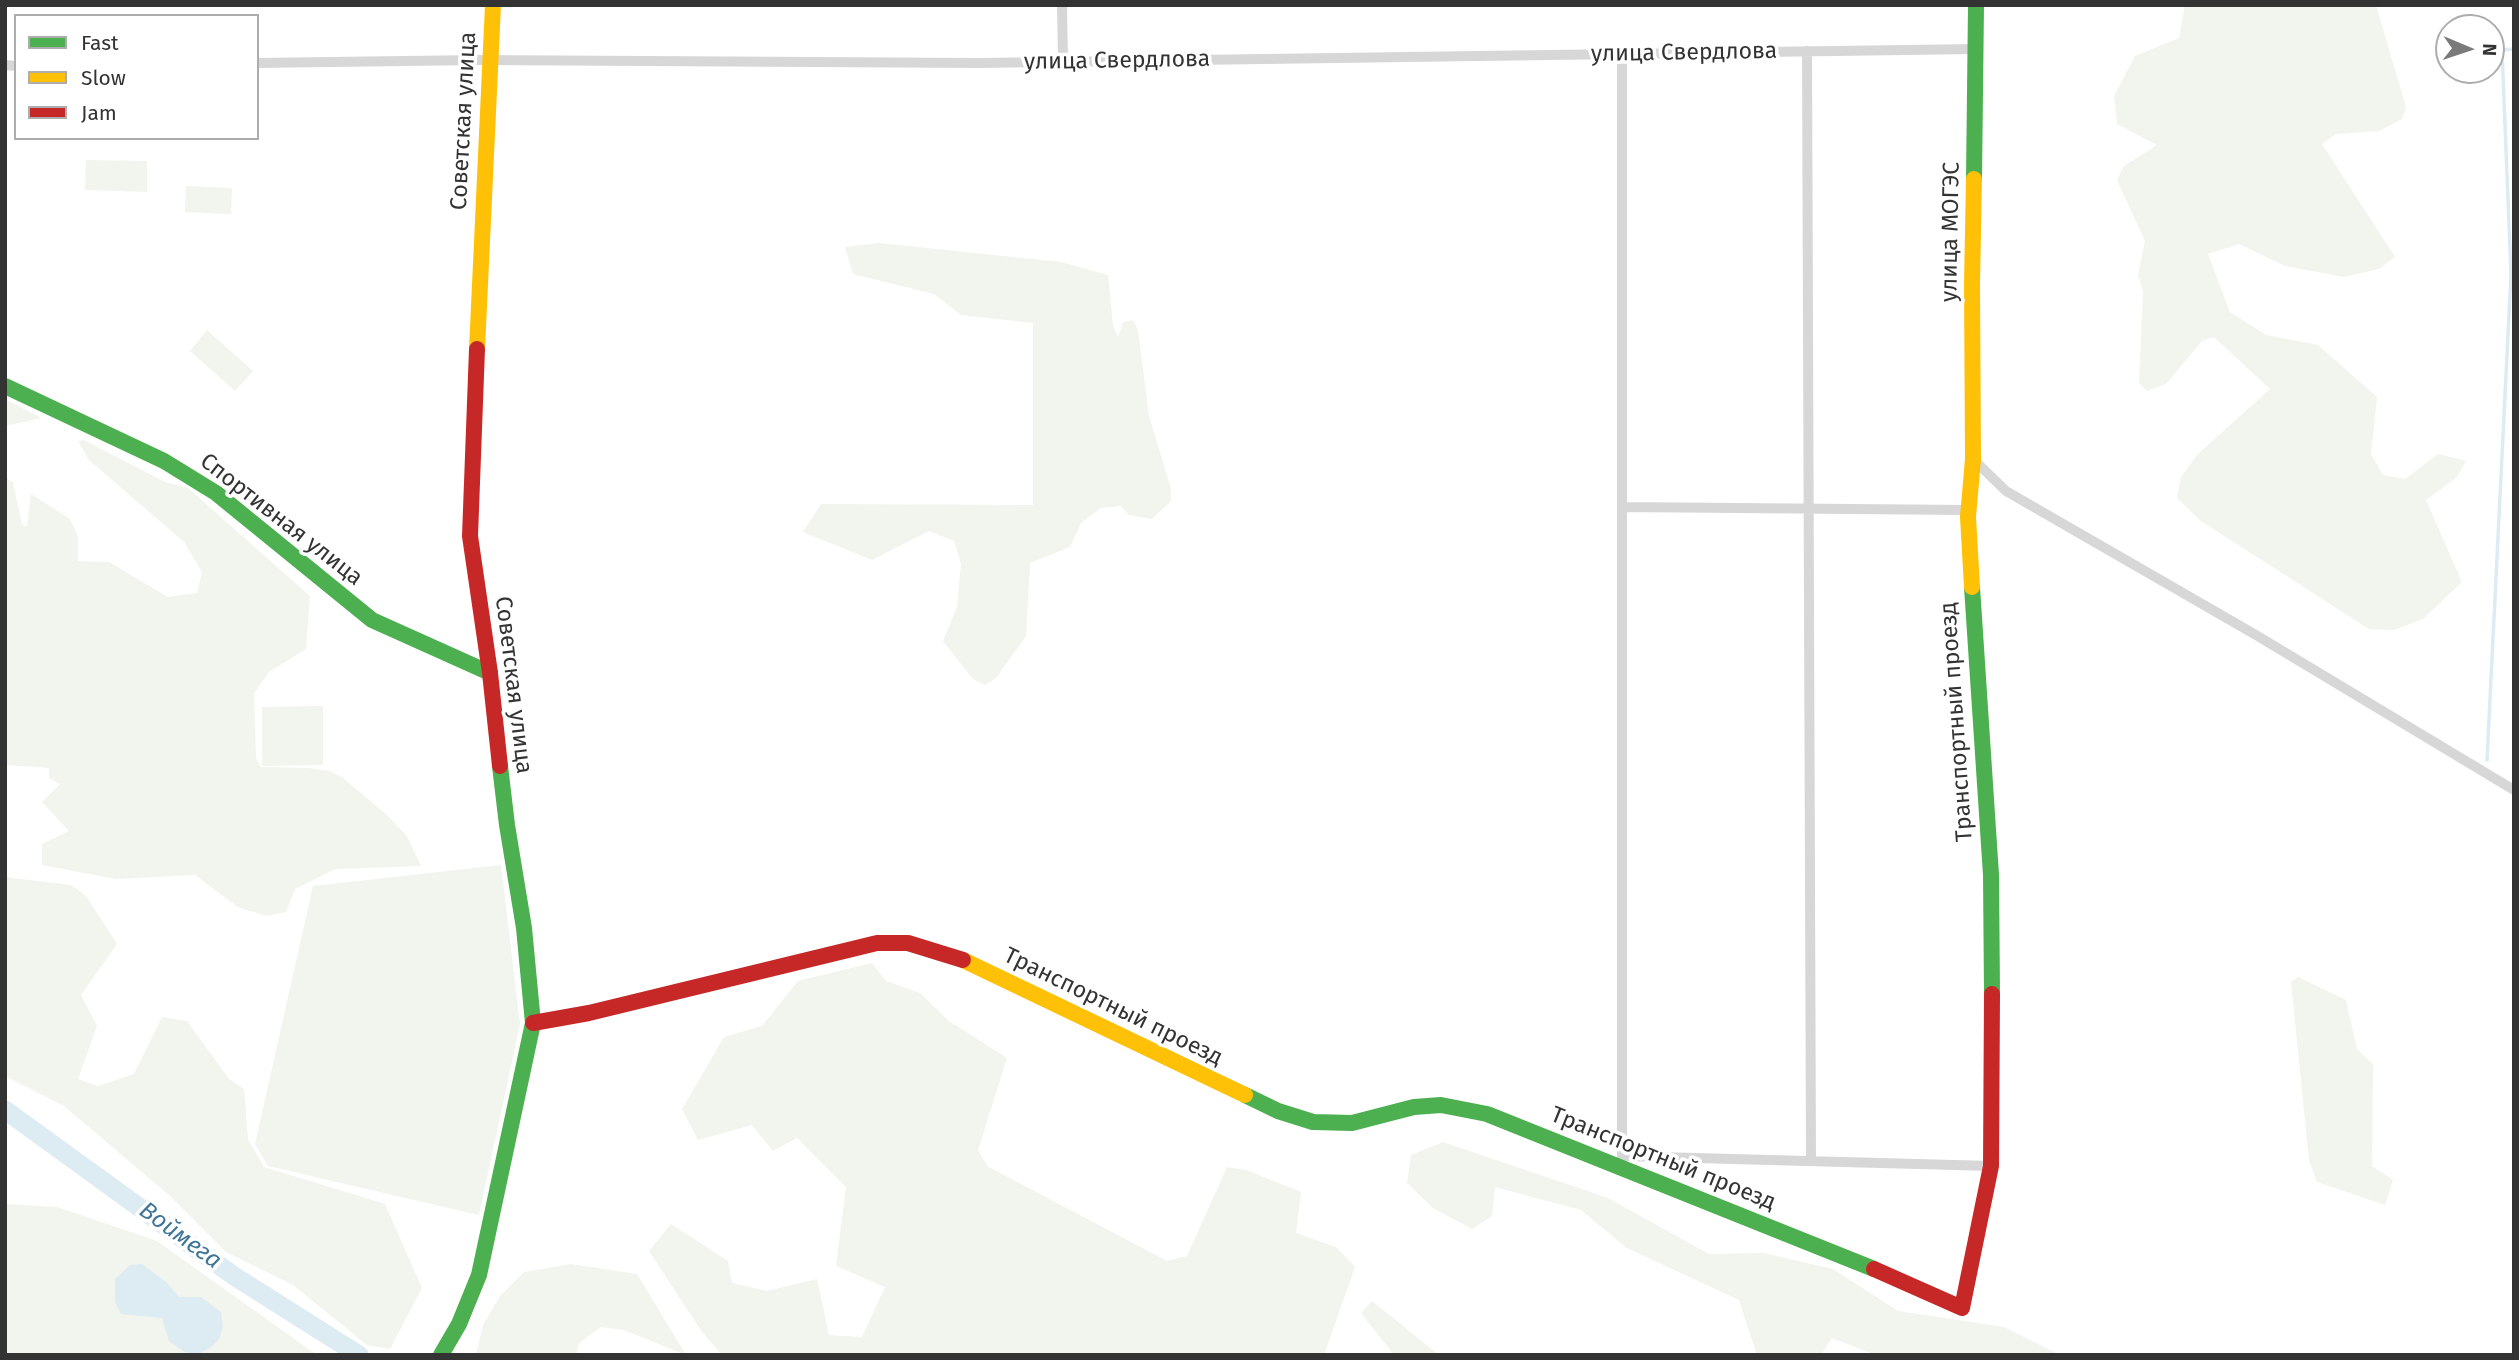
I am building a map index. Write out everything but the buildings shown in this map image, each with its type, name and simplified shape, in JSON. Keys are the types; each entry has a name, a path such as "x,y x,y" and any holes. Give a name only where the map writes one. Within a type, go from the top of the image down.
{"street":[{"name":"Советская улица","path":"441,1355 459,1324 479,1275 533,1023 524,928 507,825 490,673 470,536 480,256 494,5"},
{"path":"1062,5 1063,61"},
{"name":"улица МОГЭС","path":"1973,459 1972,284 1978,49 1976,5"},
{"name":"улица Свердлова","path":"259,63 490,60 965,63 1978,49"},
{"path":"1807,51 1811,1161"},
{"path":"1622,54 1622,1162 1811,1161 1991,1166"},
{"name":"Спортивная улица","path":"5,386 164,461 216,493 372,620 490,673"},
{"path":"1973,459 2006,491 2256,635 2514,790"},
{"name":"Транспортный проезд","path":"533,1023 589,1013 834,952 877,943 908,943 956,957 1278,1111 1312,1122 1352,1123 1414,1107 1441,1105 1487,1114 1622,1162 1962,1308 1991,1166 1993,1049 1991,875 1977,692 1968,510 1973,459"},
{"path":"1622,507 1968,510"}],"shaded area":[{"path":"2185,5 2376,5 2406,107 2402,119 2379,131 2336,134 2322,144 2395,257 2379,269 2344,277 2285,266 2239,244 2208,254 2230,312 2266,335 2318,345 2377,397 2371,454 2383,475 2405,479 2438,454 2466,461 2457,477 2426,500 2462,582 2423,619 2394,630 2369,629 2201,521 2177,498 2181,477 2198,454 2270,389 2214,337 2202,341 2166,384 2147,391 2139,383 2143,292 2138,275 2145,241 2117,180 2124,166 2157,145 2117,124 2114,96 2135,56 2179,38"},
{"path":"86,160 147,161 147,192 85,190"},
{"path":"186,186 232,188 231,214 185,212"},
{"path":"879,243 1061,262 1108,275 1113,326 1118,337 1123,322 1133,320 1138,330 1149,416 1171,489 1171,501 1152,519 1129,515 1121,506 1101,508 1081,523 1070,547 1030,563 1026,636 996,678 985,685 973,679 943,641 957,607 961,564 954,541 929,531 872,560 803,532 821,504 1033,505 1033,323 961,315 934,294 853,274 845,247"},
{"path":"207,330 253,371 235,391 190,351"},
{"path":"5,399 41,418 5,426"},
{"path":"84,440 165,482 188,488 310,596 306,649 269,672 254,693 256,758 261,767 309,768 329,771 342,777 386,814 407,836 421,866 335,869 295,889 286,912 266,916 238,907 195,875 116,879 42,865 42,844 69,831 42,802 60,784 49,778 49,768 5,765 5,478 13,482 22,525 27,526 31,494 70,519 78,536 78,561 109,562 168,597 197,593 202,572 184,542 89,460 78,441"},
{"path":"323,706 323,765 262,766 262,707"},
{"path":"501,865 520,1024 479,1215 268,1166 255,1144 313,886"},
{"path":"5,877 71,885 86,896 117,944 81,995 97,1026 78,1079 98,1086 134,1074 162,1017 187,1021 229,1079 244,1089 248,1140 264,1167 385,1204 422,1288 390,1349 367,1345 293,1285 226,1252 170,1196 64,1106 5,1076"},
{"path":"872,963 886,981 920,993 949,1021 1007,1058 978,1150 987,1166 1167,1261 1187,1256 1227,1167 1246,1170 1301,1192 1296,1233 1336,1247 1355,1267 1324,1355 722,1355 702,1332 649,1251 671,1224 728,1261 732,1283 767,1291 817,1279 829,1335 862,1337 885,1287 836,1266 846,1187 797,1138 773,1151 752,1125 698,1140 682,1109 724,1037 762,1026 798,981"},
{"path":"2298,977 2346,1000 2357,1049 2373,1064 2372,1166 2393,1180 2385,1205 2317,1182 2309,1160 2291,982"},
{"path":"1443,1142 1608,1198 1709,1254 1764,1253 1833,1269 1898,1311 2004,1327 2060,1355 1876,1355 1832,1338 1821,1355 1757,1355 1739,1300 1627,1248 1581,1210 1495,1187 1492,1216 1472,1229 1433,1208 1407,1183 1411,1155"},
{"path":"5,1204 57,1207 157,1241 317,1355 5,1355"},
{"path":"142,1264 167,1283 179,1297 201,1297 221,1312 223,1327 219,1339 210,1348 198,1354 185,1352 169,1341 162,1318 121,1314 115,1302 115,1279 130,1265"},
{"path":"571,1264 637,1274 686,1355 624,1330 601,1327 579,1343 576,1355 476,1355 483,1325 500,1296 524,1272"},
{"path":"1372,1301 1439,1355 1394,1355 1361,1313"}],"waterway":[{"path":"2487,760 2511,274 2502,50 2514,49"},
{"name":"Воймега","path":"5,1110 234,1276 359,1355"}],"traffic: fast":[{"path":"1974,179 1976,5"},
{"path":"5,386 164,461 216,493 372,620 490,673"},
{"path":"1972,587 1991,875 1992,994"},
{"path":"441,1355 459,1324 479,1275 533,1023 524,928 500,766"},
{"path":"1245,1095 1278,1111 1313,1122 1352,1123 1414,1107 1441,1105 1487,1114 1874,1269"}],"traffic: slow":[{"path":"477,349 493,5"},
{"path":"1972,587 1968,517 1973,459 1974,179"},
{"path":"963,960 1245,1095"}],"traffic: jam":[{"path":"477,349 470,536 490,673 500,766"},
{"path":"533,1023 589,1013 877,943 908,943 963,960"},
{"path":"1874,1269 1962,1308 1991,1166 1992,994"}]}
